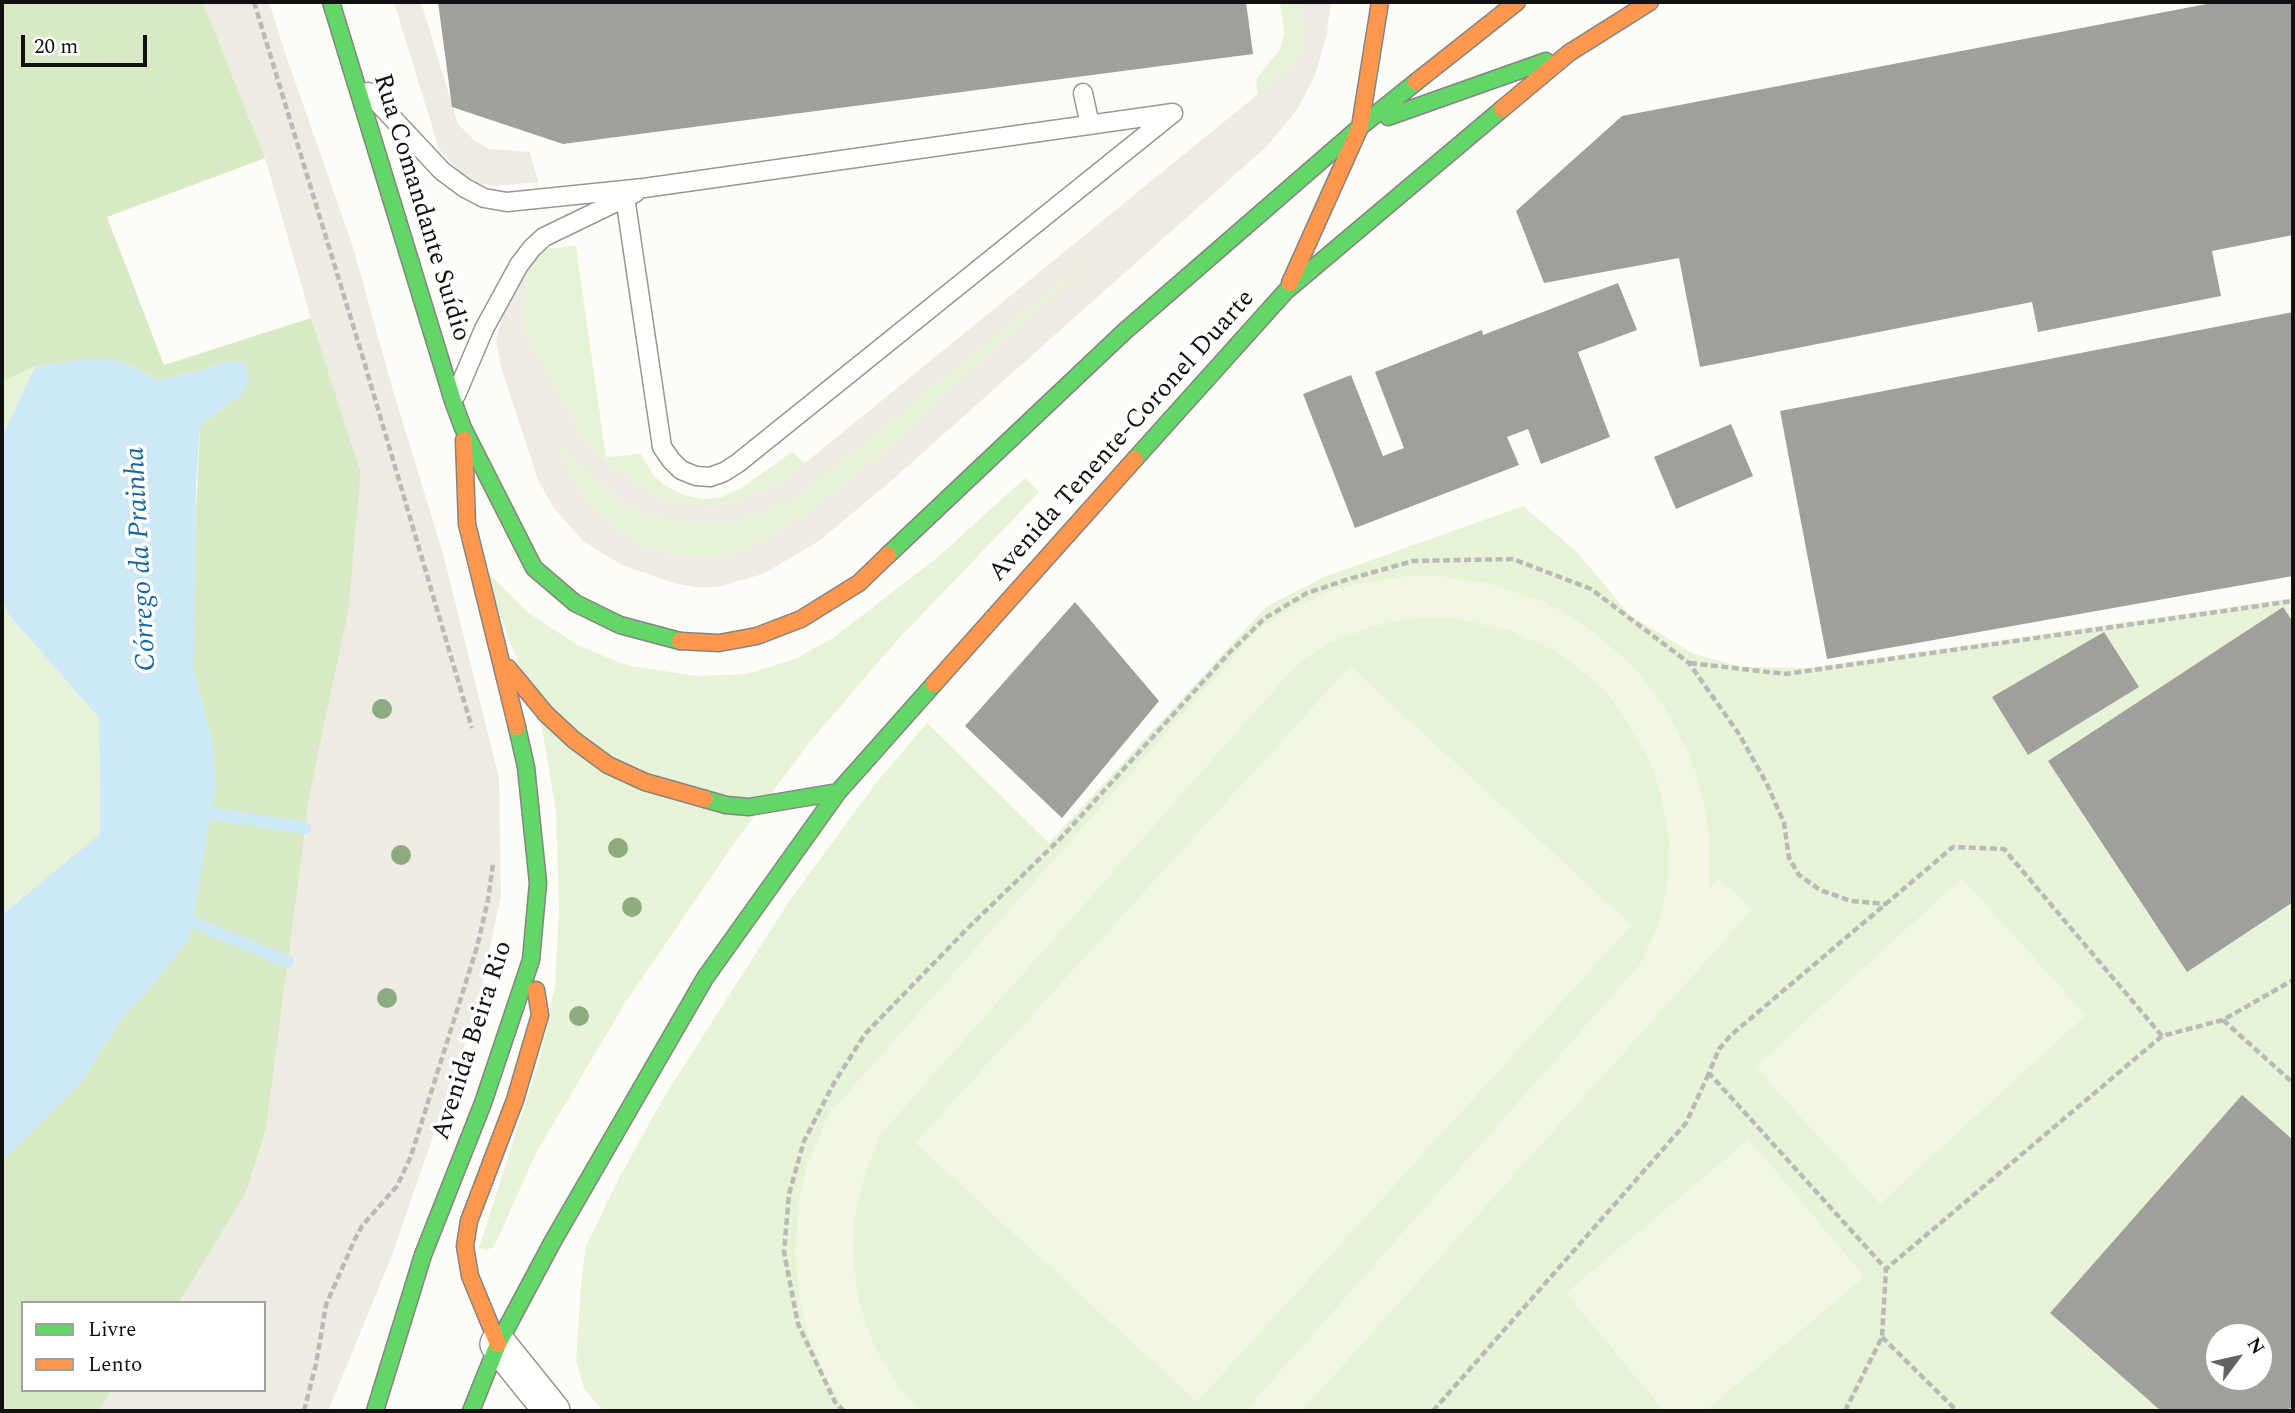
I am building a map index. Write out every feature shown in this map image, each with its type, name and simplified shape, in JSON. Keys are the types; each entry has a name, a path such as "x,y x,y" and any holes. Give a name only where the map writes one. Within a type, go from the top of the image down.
{"main road":[{"name":"Rua Comandante Suídio","path":"331,2 463,428"},
{"path":"1286,292 1360,127 1380,2"},
{"path":"463,428 534,568 575,603 620,625 673,641 719,643 757,636 801,619 859,583 1125,331 1360,127 1517,2"},
{"name":"Avenida Tenente-Coronel Duarte","path":"498,1344 559,1229 705,978 838,792 1286,292 1569,53 1650,2"},
{"path":"1360,127 1569,53"},
{"name":"Avenida Beira Rio","path":"375,1411 423,1255 483,1103 531,960 538,883 526,767 467,524 463,428"},
{"path":"502,661 546,714 574,740 608,765 645,782 726,805 749,807 838,792"},
{"path":"471,1411 498,1344 470,1276 465,1246 470,1221 511,1112 540,1015 531,960"}],"street":[{"path":"498,1344 552,1411"}],"lane":[{"path":"353,78 380,103 442,171 484,198 507,202 625,194"},
{"path":"1083,93 1090,125"},
{"path":"453,401 484,329 519,265 532,248 544,237 625,194 644,188 1173,113 738,463 710,477 696,476 681,470 662,447 625,194"}],"path":[{"path":"254,2 431,584 475,741"},
{"path":"844,1411 835,1402 797,1324 785,1252 789,1194 804,1141 834,1083 865,1034 970,926 1061,838 1212,670 1265,618 1307,593 1413,561 1513,559 1591,589 1689,663 1739,734 1767,784 1784,823 1789,858 1798,875 1820,890 1851,901 1887,904"},
{"path":"1689,663 1786,674 2293,601"},
{"path":"1433,1411 1686,1123 1719,1049 1731,1035 1953,848 2004,849 2162,1036"},
{"path":"304,1411 316,1364 326,1306 358,1233 397,1186 411,1156 477,947 494,857"},
{"path":"1886,1269 2162,1036 2223,1020 2293,980"},
{"path":"2223,1020 2293,1083"},
{"path":"1709,1073 1886,1269 1882,1337 1844,1411"},
{"path":"1882,1337 1957,1411"}],"green space":[{"path":"2,2 203,2 265,158 107,217 164,365 311,318 361,472 349,608 310,794 266,1130 246,1193 180,1301 21,1301 21,1392 111,1392 99,1411 2,1411 2,1161 83,1080 120,1021 157,980 212,739 194,671 194,555 200,426 242,394 227,361 199,371 158,380 116,359 35,366 2,382"},
{"path":"1280,2 1300,2 1304,38 1301,50 1290,68 1258,97 1256,79 1281,48 1284,32"},
{"path":"1124,231 864,467 808,512 747,549 715,557 684,557 647,547 614,527 592,507 572,477 558,442 624,504 647,514 796,497"},
{"path":"576,246 606,457 641,454 653,475 663,484 683,495 704,499 719,498 740,489 792,452 805,463 785,479 757,493 718,505 690,503 658,496 597,454 581,434 525,329 523,316 527,278 531,266 543,249"},
{"path":"35,366 2,437 2,382"},
{"path":"1025,478 1039,492 892,646 808,744 735,842 625,1003 536,1153 494,1247 486,1250 479,1248 541,1055 555,985 559,910 556,811 541,723 481,565 527,612 579,646 629,666 698,676 747,674 795,659 833,638 938,557"},
{"path":"1523,506 1576,551 1631,616 1694,654 1742,667 1808,668 2293,598 2293,1411 604,1411 600,1408 584,1388 576,1361 586,1246 619,1178 664,1097 790,900 876,783 927,723 1049,843 1266,607 1324,577"},
{"path":"1414,575 1487,583 1545,602 1588,627 1634,667 1664,706 1696,773 1709,833 1709,890 1719,879 1753,909 1302,1411 1245,1411 1640,964 1656,929 1667,886 1669,841 1666,820 1659,787 1647,756 1605,691 1571,662 1553,650 1513,632 1459,619 1425,618 1393,622 1371,627 1330,643 1299,662 882,1133 865,1173 855,1217 853,1250 856,1283 860,1305 880,1356 898,1385 921,1411 846,1411 824,1374 810,1340 800,1305 795,1256 798,1207 805,1171 828,1115 1257,630 1286,611 1330,591 1354,584"},
{"path":"2,599 9,615 99,718 100,835 2,915"},
{"path":"1350,666 1632,925 1197,1402 915,1143"},
{"path":"1962,878 2086,1015 1880,1204 1755,1067"},
{"path":"1749,1139 1865,1277 1705,1411 1664,1411 1566,1293"}],"shaded area":[{"path":"203,2 269,2 353,247 391,384 444,557 499,778 501,896 476,1012 391,1258 328,1411 99,1411 111,1392 266,1392 266,1301 180,1301 246,1193 266,1130 310,794 349,607 361,472 311,318 265,158"},
{"path":"394,2 421,2 458,124 475,141 489,149 530,152 538,182 495,186 476,183 459,171 439,149"},
{"path":"1300,2 1331,2 1327,33 1315,75 1297,110 1267,146 891,481 819,541 763,574 717,587 695,587 674,583 622,565 583,541 554,508 538,480 502,370 496,341 500,324 513,295 535,254 543,249 531,266 527,278 523,316 525,329 581,434 597,454 658,496 690,503 718,505 757,493 785,479 1290,68 1301,50 1304,38","holes":["1110,243 864,467 808,512 747,549 715,557 684,557 647,547 614,527 592,507 572,477 559,444 624,504 647,514 682,522 722,524 754,516 796,498"]}],"water":[{"name":"Córrego da Prainha","path":"86,359 116,359 158,380 199,371 227,361 244,362 249,378 242,394 200,426 196,485 194,671 212,739 216,784 190,937 157,980 120,1021 83,1080 2,1161 2,915 100,834 99,718 9,615 2,599 2,437 35,366"}],"building":[{"path":"438,2 1246,2 1253,54 563,144 452,107"},
{"path":"2217,2 2293,2 2293,235 2212,251 2221,296 2038,332 2032,302 1700,367 1679,258 1544,283 1516,211 1622,116"},
{"path":"1618,283 1637,330 1578,352 1610,437 1541,464 1528,429 1507,437 1519,465 1355,528 1303,394 1351,375 1383,456 1404,448 1375,372 1482,330 1483,335"},
{"path":"2293,312 2293,576 1827,659 1780,411"},
{"path":"1731,424 1753,476 1676,509 1654,457"},
{"path":"1075,602 1159,701 1062,818 965,726"},
{"path":"2283,607 2293,622 2293,902 2187,972 2048,761"},
{"path":"2104,632 2139,687 2028,755 1992,697"},
{"path":"2242,1095 2293,1140 2293,1405 2287,1411 2161,1411 2050,1313"}],"waterway":[{"path":"195,811 305,828"},
{"path":"178,916 288,962"}],"traffic: fast":[{"path":"331,2 453,401 463,428 534,568 575,603 620,625 680,641"},
{"path":"1388,117 1546,61"},
{"path":"888,555 1125,331 1360,127 1416,82"},
{"path":"1135,459 1286,291 1502,109"},
{"path":"471,1411 498,1344 553,1241 705,978 838,792 934,684"},
{"path":"375,1411 423,1255 483,1103 531,960 538,883 526,767 517,727"},
{"path":"705,799 726,805 749,807 838,792"}],"traffic: slow":[{"path":"1290,283 1360,127 1380,2"},
{"path":"1416,82 1517,2"},
{"path":"1502,109 1569,53 1650,2"},
{"path":"464,440 467,524 517,727"},
{"path":"934,684 1135,459"},
{"path":"680,641 719,643 757,636 801,619 859,583 888,555"},
{"path":"508,668 546,714 574,740 608,765 645,782 705,799"},
{"path":"498,1344 470,1276 465,1246 469,1221 515,1100 540,1015 536,990"}]}
